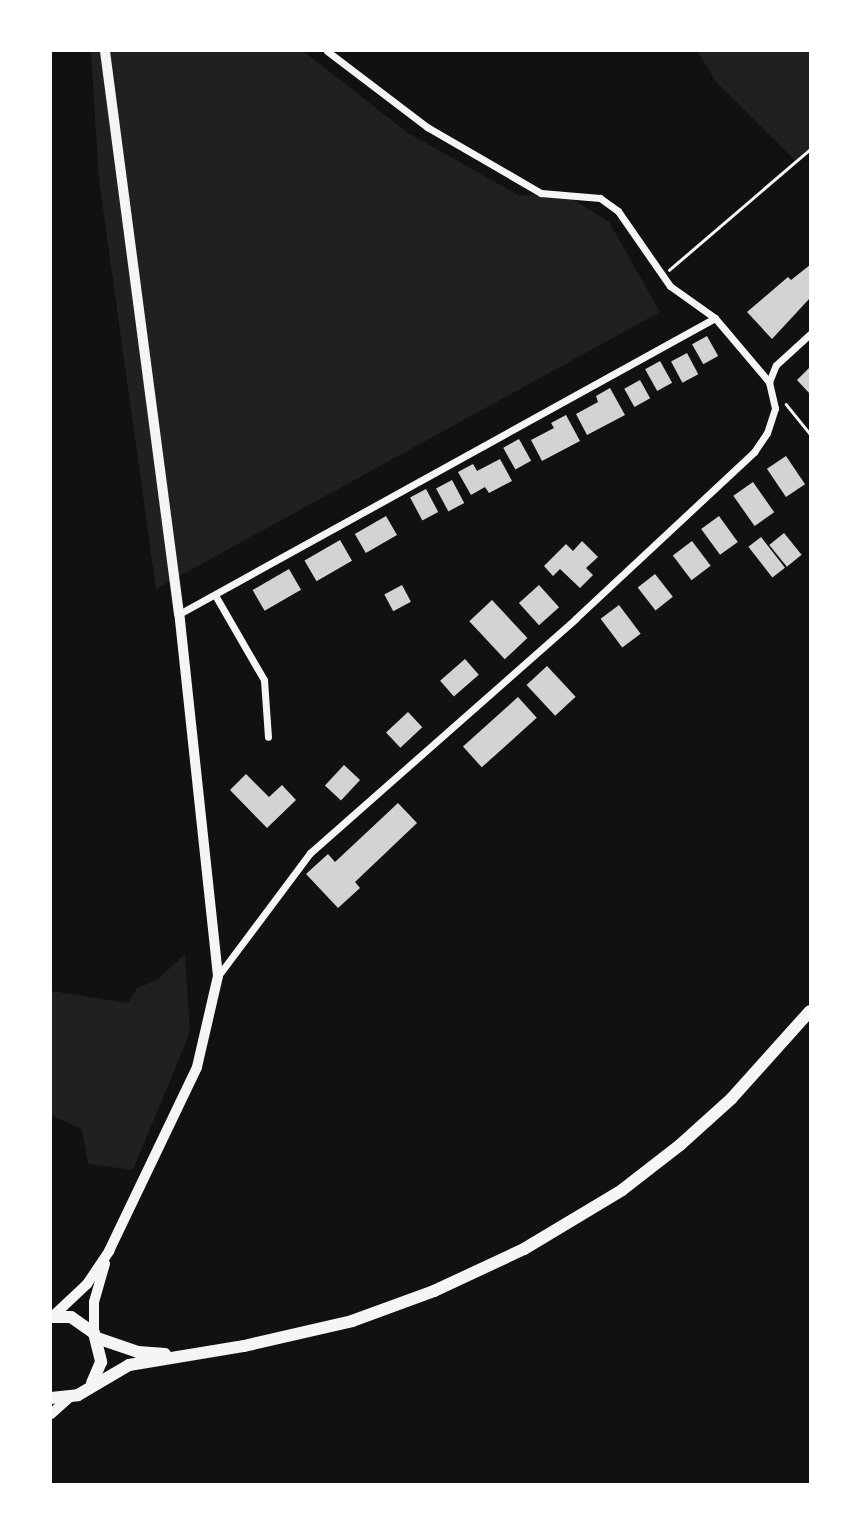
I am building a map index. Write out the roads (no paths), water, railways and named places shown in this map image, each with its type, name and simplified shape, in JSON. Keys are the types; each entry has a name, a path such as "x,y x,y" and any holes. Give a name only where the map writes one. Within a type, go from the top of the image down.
{"main road":[{"path":"52,1316 88,1284 108,1251 197,1068 218,976 179,614 105,51"},
{"path":"51,1414 69,1398 118,1368 176,1355 244,1346 352,1321 434,1291 524,1249 622,1190 680,1145 731,1099 810,1011"},
{"path":"92,1384 101,1362 95,1336 94,1302 108,1251"},
{"path":"52,1316 71,1317 95,1336 138,1352 176,1355"},
{"path":"51,1398 69,1398"}],"street":[{"path":"218,976 310,853 575,619 754,452 767,433 775,408 769,382 715,318 662,276 618,211 600,198 541,193 427,127 327,51"},
{"path":"179,614 715,318"},
{"path":"769,382 776,365 810,334"},
{"path":"215,595 264,680 269,699 268,737"}]}
